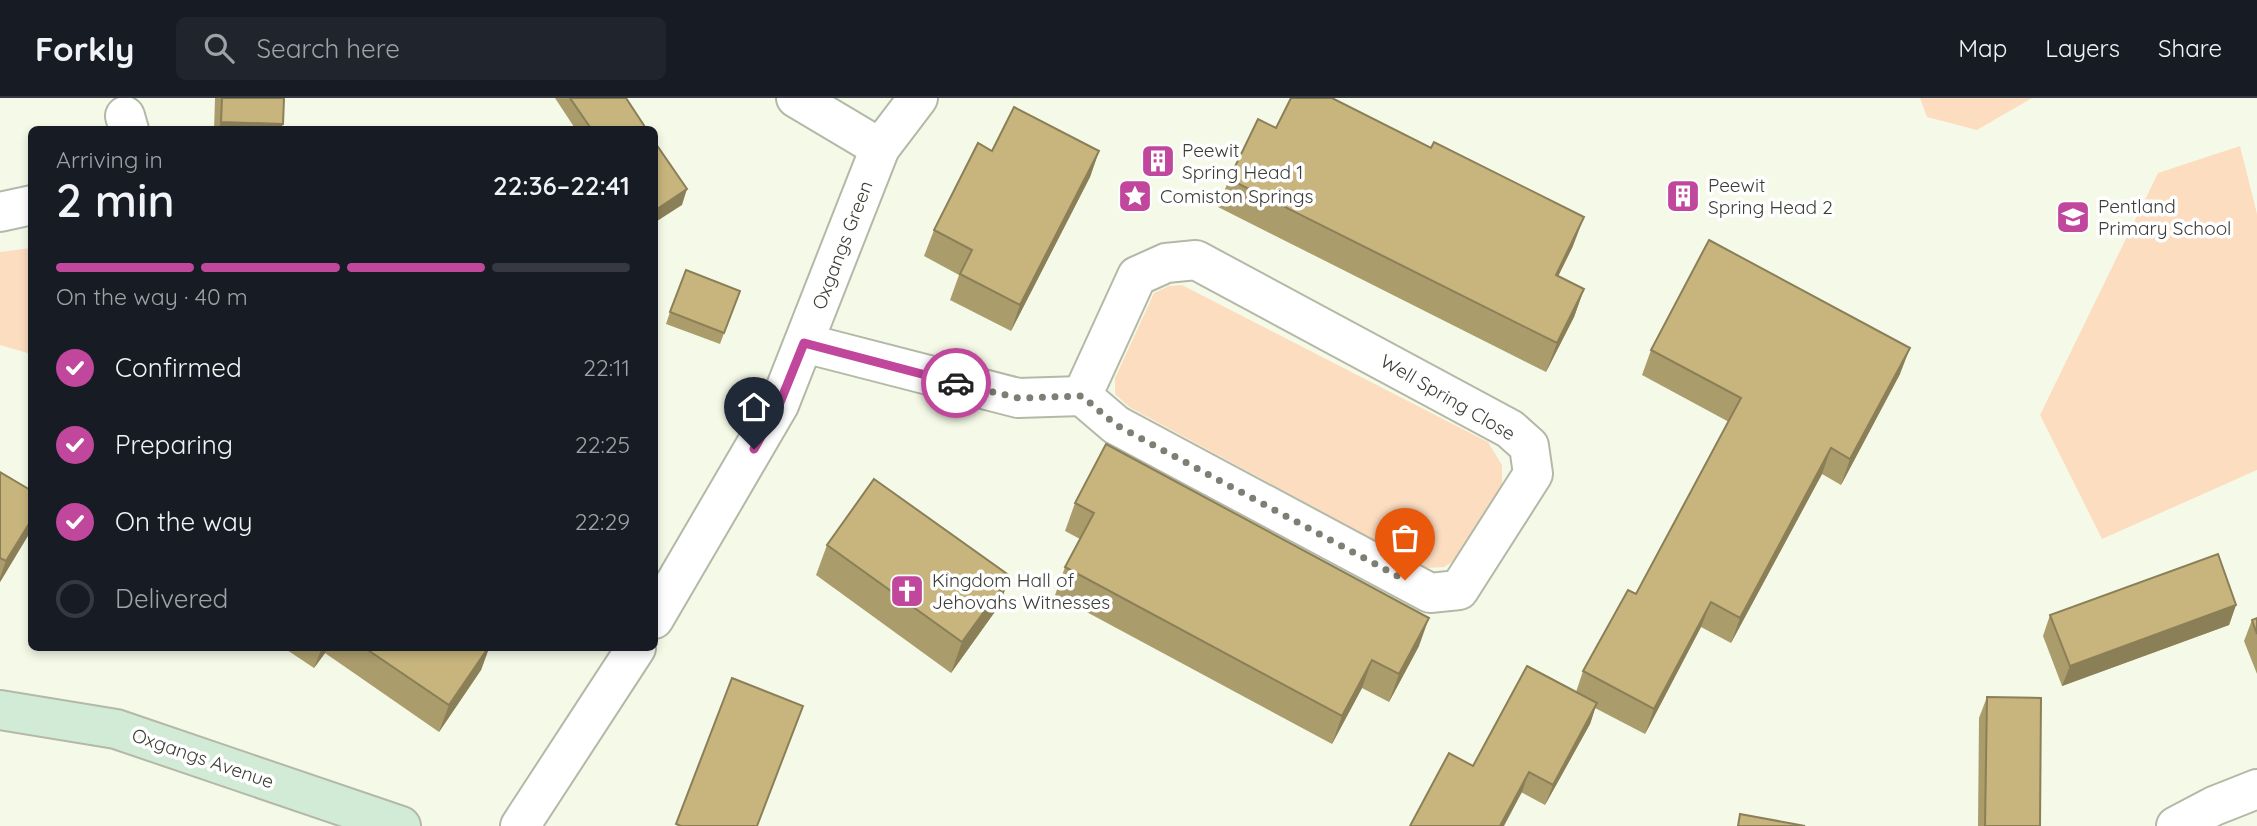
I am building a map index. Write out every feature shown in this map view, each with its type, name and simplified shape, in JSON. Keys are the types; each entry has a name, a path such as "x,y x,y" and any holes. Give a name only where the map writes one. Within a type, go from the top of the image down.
{"street":[{"path":"796,98 880,148"},
{"name":"Oxgangs Green","path":"658,614 779,405 880,148 918,98"},
{"path":"0,212 28,206"},
{"name":"Well Spring Close","path":"1196,260 1510,429 1529,446 1533,474 1459,590 1430,593 1116,425 1082,396 1137,276 1166,263 1196,260"},
{"path":"804,343 1018,398 1082,396"},
{"path":"520,826 634,651"},
{"name":"Oxgangs Avenue","path":"0,710 116,729 401,826"},
{"path":"2176,826 2214,806 2257,789"}],"shaded area":[{"path":"1920,98 2032,98 1977,130 1927,117"},
{"path":"2240,146 2257,214 2257,470 2102,539 2040,415 2158,173"},
{"path":"28,248 28,353 0,345 0,252"},
{"path":"1182,285 1488,442 1502,465 1502,488 1462,556 1444,567 1426,568 1129,407 1115,394 1115,378 1154,293 1169,286"}],"building":[{"path":"222,98 284,98 283,124 221,122"},
{"path":"570,98 626,98 644,126 589,126"},
{"path":"1291,98 1332,98 1431,148 1434,142 1584,217 1556,275 1584,289 1557,343 1229,179 1258,119 1276,128"},
{"path":"1014,107 1099,151 1020,305 960,274 972,250 934,230 978,143 992,151"},
{"path":"658,147 687,189 658,208"},
{"path":"1709,240 1910,348 1850,459 1831,448 1740,618 1711,602 1654,709 1583,671 1628,590 1636,594 1741,398 1651,350"},
{"path":"686,270 740,291 724,333 670,312"},
{"path":"1106,444 1429,618 1399,674 1372,660 1342,716 1065,567 1094,513 1075,503"},
{"path":"0,472 28,489 28,525 6,561 0,558"},
{"path":"874,479 1010,576 962,642 827,545"},
{"path":"2218,554 2236,605 2070,666 2050,615"},
{"path":"2257,618 2257,634 2252,620"},
{"path":"369,651 486,651 449,705"},
{"path":"1527,666 1597,703 1553,785 1529,772 1500,826 1410,826 1449,753 1473,766"},
{"path":"732,678 803,706 757,826 681,826 676,824"},
{"path":"1987,697 2041,698 2040,826 1985,826"},
{"path":"1740,814 1805,826 1738,826"}],"way so far":[{"path":"956,383 1018,398 1082,396 1116,425 1405,580"}],"place":[{"name":"Peewit Spring Head 1","path":"1158,161"},
{"name":"Comiston Springs","path":"1135,196"},
{"name":"Peewit Spring Head 2","path":"1683,196"},
{"name":"Pentland Primary School","path":"2073,217"},
{"name":"Kingdom Hall of Jehovahs Witnesses","path":"907,591"}],"route":[{"path":"754,449 779,405 804,343 956,383"}]}
